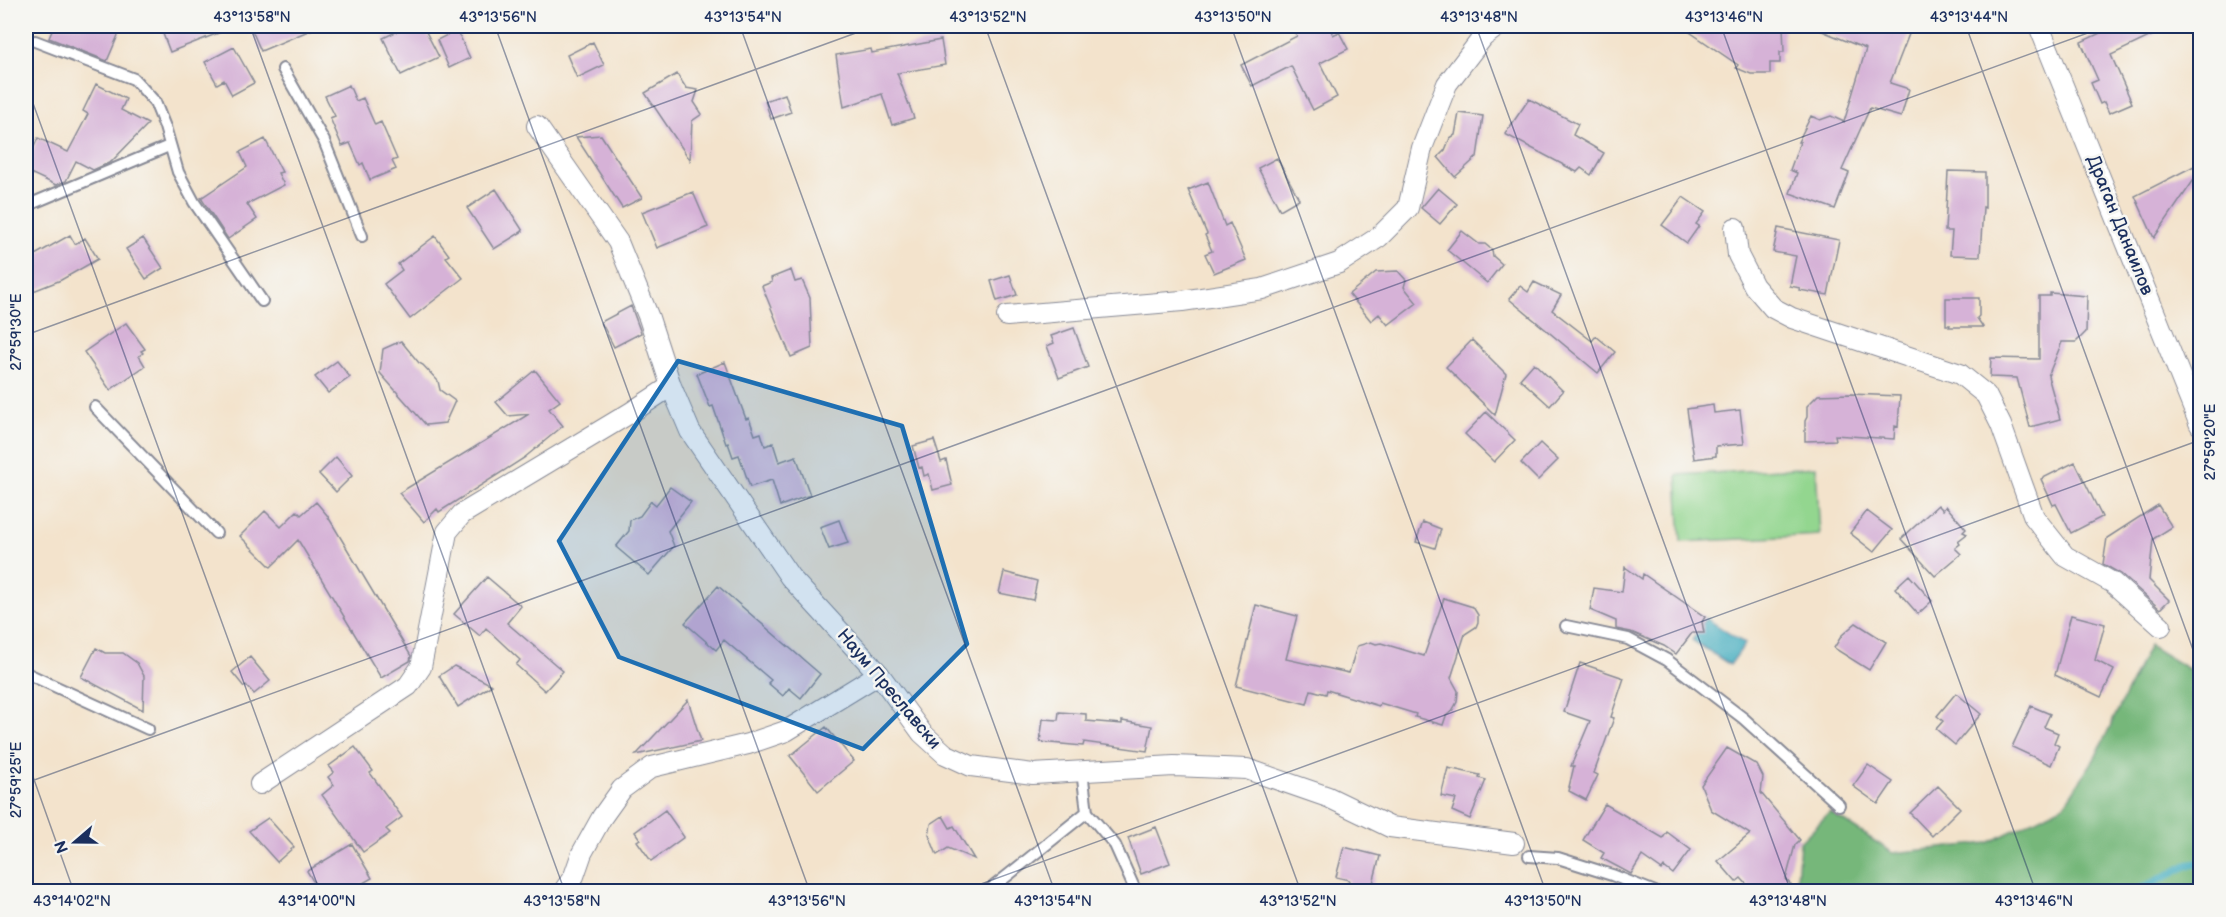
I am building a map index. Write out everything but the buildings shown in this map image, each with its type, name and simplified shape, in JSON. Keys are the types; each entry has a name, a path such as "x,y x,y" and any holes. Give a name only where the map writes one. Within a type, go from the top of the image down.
{"street":[{"path":"1006,316 1182,301 1262,289 1339,263 1379,237 1408,208 1422,148 1447,84 1483,37 1498,26"},
{"name":"Драган Данаилов","path":"2039,26 2200,425"},
{"name":"Наум Преславски","path":"537,126 618,242 649,318 671,386 690,430 790,577 879,674 922,733 945,754 971,766 1023,772 1174,766 1247,769 1328,797 1390,826 1514,843"},
{"path":"1735,228 1738,255 1754,286 1773,308 1792,318 1960,374 1986,395 2001,425 2034,517 2065,556 2113,583 2161,626"},
{"path":"260,784 408,686 421,667 447,532 462,514 630,414 671,386"},
{"path":"563,891 574,876 582,853 609,807 622,789 652,767 748,744 786,732 879,674"}],"lane":[{"path":"35,41 134,79 155,102 178,172 194,202 262,301"},
{"path":"283,69 324,141 362,236"},
{"path":"26,206 169,146"},
{"path":"95,407 216,533"},
{"path":"1566,626 1628,639 1667,660 1743,718 1839,805"},
{"path":"26,673 148,729"},
{"path":"1082,771 1087,812 1115,845 1136,891"},
{"path":"987,891 1087,812"},
{"path":"1529,856 1558,858 1655,891"}],"highlighted area":[{"path":"678,361 902,426 967,644 863,749 619,657 559,541"}],"green space":[{"path":"1816,467 1820,535 1681,542 1677,475"},
{"path":"2149,645 2200,676 2200,891 1796,891 1800,842 1830,812 1893,853 1988,843 2064,805 2095,758"}],"water":[{"path":"1706,618 1745,644 1730,665 1692,640"}],"waterway":[{"path":"2135,892 2188,865 2200,863"}]}
